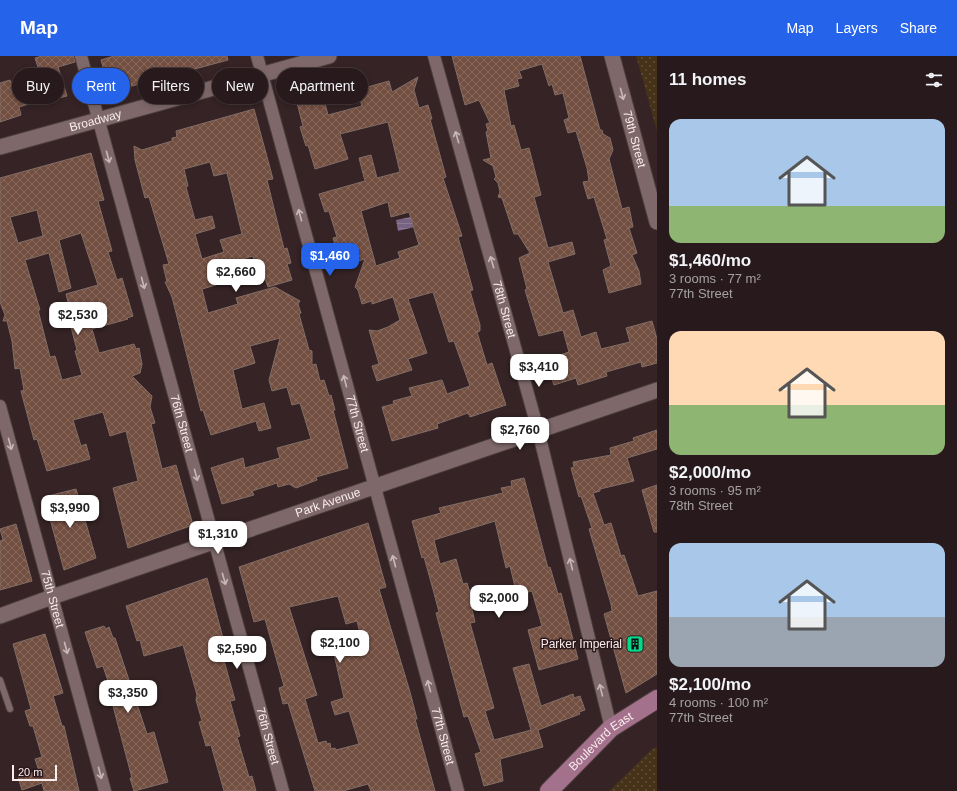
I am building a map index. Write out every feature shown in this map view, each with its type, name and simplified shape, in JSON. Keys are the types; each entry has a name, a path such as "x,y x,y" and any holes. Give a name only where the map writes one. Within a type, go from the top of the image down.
{"main road":[{"name":"Boulevard East","path":"549,791 611,728 657,698"}],"street":[{"name":"76th Street","path":"81,56 283,791"},
{"name":"77th Street","path":"258,56 261,68"},
{"name":"Broadway","path":"268,72 329,56"},
{"name":"78th Street","path":"434,56 538,430 611,728"},
{"name":"79th Street","path":"612,56 657,222"},
{"name":"Broadway","path":"0,147 212,88"},
{"name":"77th Street","path":"268,96 458,791"},
{"name":"Park Avenue","path":"0,616 374,486 657,390"},
{"name":"75th Street","path":"0,406 105,791"}],"lane":[{"path":"0,680 10,708"}],"shaded area":[{"path":"636,56 657,56 657,131"},
{"path":"420,215 423,225 398,231 396,220"},
{"path":"657,747 657,791 609,791 652,749"}],"building":[{"path":"42,56 74,56 75,62 58,68 38,68 35,58"},
{"path":"114,56 227,56 228,60 198,68 138,68 138,84 130,87 130,68 103,68 101,60"},
{"path":"452,56 580,56 600,130 602,130 603,134 610,138 613,150 609,159 622,209 629,207 633,227 629,228 637,253 632,255 639,271 641,284 609,293 603,270 611,266 604,240 607,239 594,197 588,199 583,182 589,181 587,168 576,131 568,133 564,120 569,118 563,93 555,95 552,84 549,86 542,64 519,71 522,78 517,79 519,86 504,90 511,126 514,125 521,150 529,148 541,195 534,197 548,248 572,242 575,254 548,262 563,313 573,310 581,337 596,332 601,349 630,342 626,328 652,321 657,339 657,363 642,367 641,362 606,372 607,376 578,385 576,378 554,385 545,360 569,352 563,330 539,336 525,290 527,289 519,258 530,253 518,234 514,234 502,198 498,197 500,192 498,183 494,179 496,177 493,166 483,160 491,158 486,132 488,131 486,124 490,123 479,100 465,105"},
{"path":"418,77 414,90 419,108 428,105 432,119 430,119 446,177 443,178 462,236 458,237 473,290 470,291 480,325 480,331 477,332 487,365 492,363 506,405 470,417 468,413 437,424 438,428 392,441 382,407 394,404 393,401 412,396 409,388 442,380 447,394 470,386 454,341 449,342 433,292 408,299 427,353 408,359 412,370 377,381 372,366 379,364 369,330 377,331 400,320 393,297 372,304 372,301 362,304 358,290 355,287 365,259 341,266 333,238 337,237 329,211 325,212 319,194 365,181 359,158 371,155 377,178 400,172 388,122 340,134 348,159 315,169 308,145 306,146 300,127 303,126 297,104 325,104 328,115 362,106 361,104 368,104 368,87 389,81 392,92","holes":["388,202 391,217 409,212 419,245 398,252 400,258 376,266 361,211"]},
{"path":"10,80 12,84 12,104 29,104 19,107 21,115 0,122 0,83"},
{"path":"64,86 67,96 64,97"},
{"path":"254,109 273,179 267,180 284,249 287,248 291,263 287,264 292,280 268,287 260,265 256,267 253,256 211,268 216,285 202,289 208,313 238,304 236,298 275,287 300,301 298,304 301,313 299,314 309,350 312,351 312,365 316,364 320,381 324,380 329,396 331,395 335,410 333,410 348,468 316,477 317,480 296,488 289,484 278,487 277,483 252,491 254,495 222,504 211,468 243,458 245,468 280,458 277,448 311,439 300,403 292,405 287,387 272,391 269,380 280,338 250,346 255,363 233,370 242,409 264,403 271,428 259,431 256,421 211,435 203,410 201,411 172,297 165,282 167,282 163,265 169,264 149,197 145,198 135,160 134,146 142,150 172,141 172,138 177,137 176,131","holes":["210,162 214,176 227,173 242,234 220,240 224,252 202,259 195,234 215,228 212,216 195,220 186,187 188,186 184,169"]},
{"path":"91,153 104,200 98,201 112,251 108,252 117,280 122,278 133,316 127,318 128,319 92,329 99,353 134,344 136,349 139,348 142,364 140,373 132,376 152,396 150,407 155,423 151,424 162,469 176,465 193,525 128,548 113,488 138,481 126,431 110,436 103,412 73,420 81,446 86,444 90,459 47,471 37,439 34,440 21,391 24,390 20,368 15,369 12,341 7,321 3,321 5,315 0,302 0,178","holes":["37,210 43,236 18,243 10,217","81,233 98,285 66,294 74,326 71,327 77,350 75,351 82,375 62,380 55,356 50,357 38,310 40,310 25,260 49,253 59,292 71,288 59,240"]},
{"path":"657,430 657,449 627,458 634,481 600,489 600,491 593,493 604,525 611,523 621,556 624,555 638,596 657,591 657,674 626,693 604,614 612,611 611,604 589,529 592,528 581,496 579,497 571,468 574,467 573,462 611,455 610,448 634,441 633,438"},
{"path":"524,478 548,568 550,567 558,594 561,593 578,659 539,670 528,630 542,626 532,591 517,595 510,566 506,568 495,521 434,540 440,564 456,559 463,584 467,583 471,596 469,597 475,622 470,623 494,708 485,711 494,740 531,730 513,668 529,664 541,706 573,694 574,698 580,696 585,710 579,712 580,714 538,730 543,747 500,759 503,781 484,786 475,754 481,752 468,716 464,717 436,613 439,612 434,593 424,557 422,558 412,521 441,513 439,508 503,493 501,488 512,486 511,481"},
{"path":"657,485 657,532 654,532 642,490"},
{"path":"76,489 96,558 64,570 44,497"},
{"path":"368,523 386,587 379,589 410,692 417,719 415,719 435,791 371,791 368,784 343,791 315,791 288,703 283,704 279,688 284,686 265,619 254,622 239,567","holes":["338,596 346,624 357,621 363,645 334,654 344,698 331,702 335,715 349,711 359,744 336,750 335,748 331,749 330,743 327,744 326,741 318,743 305,699 317,695 289,607"]},
{"path":"16,524 32,581 0,590 0,541 3,540 0,529"},
{"path":"207,578 223,638 218,639 235,700 230,701 240,736 237,737 249,777 252,776 256,791 224,791 211,745 206,746 199,722 202,721 196,700 197,695 183,645 144,656 140,640 137,641 126,606"},
{"path":"104,626 106,629 109,627 113,638 115,638 147,734 154,732 168,782 134,791 113,706 116,705 103,666 97,668 85,632"},
{"path":"45,634 63,693 53,696 62,726 64,726 79,791 44,791 42,783 22,790 18,777 39,771 35,759 42,757 33,726 30,726 25,711 31,709 13,644"}],"place":[{"name":"Parker Imperial","path":"635,644"}]}
